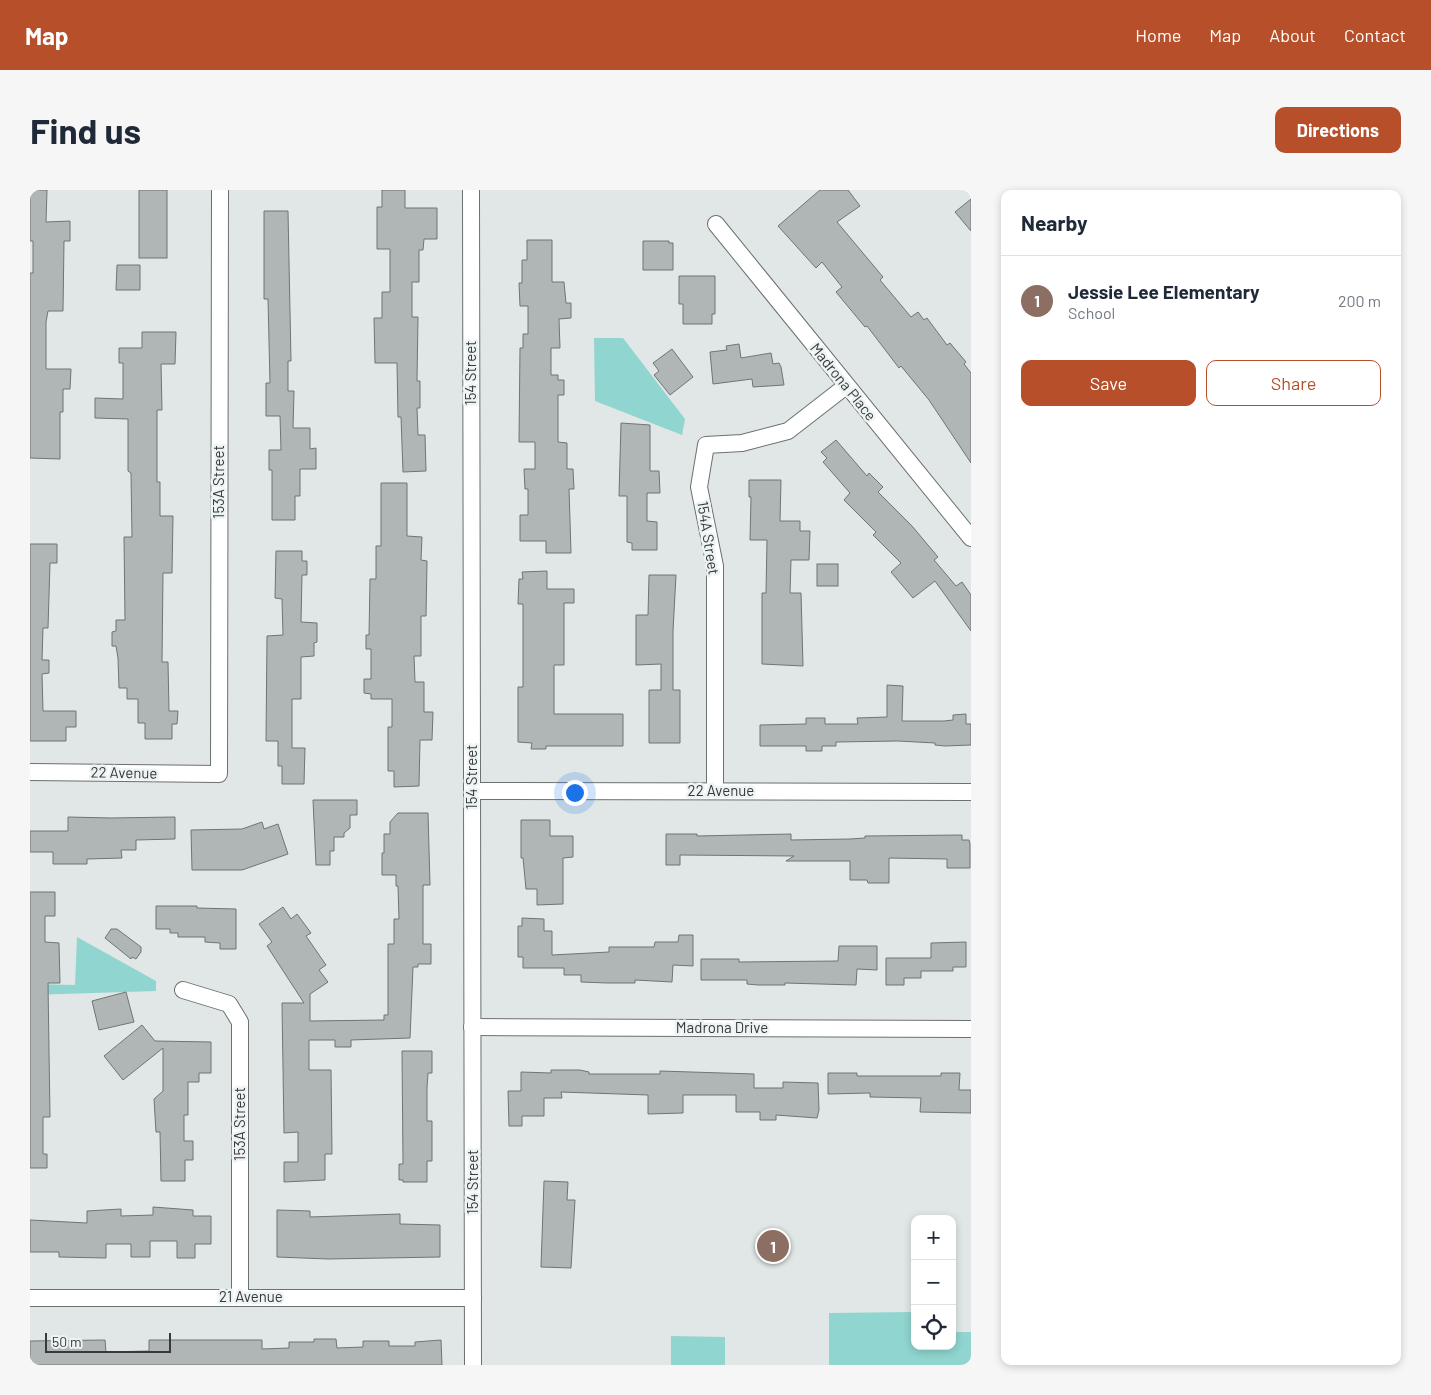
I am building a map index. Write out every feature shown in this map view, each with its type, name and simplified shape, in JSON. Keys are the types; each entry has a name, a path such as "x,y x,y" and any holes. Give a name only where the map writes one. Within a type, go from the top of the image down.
{"street":[{"name":"153A Street","path":"219,774 220,190"},
{"name":"154 Street","path":"471,190 473,1365"},
{"name":"Madrona Place","path":"716,224 971,538"},
{"name":"154A Street","path":"715,791 715,566 699,487 706,445 742,443 788,431 846,386"},
{"name":"22 Avenue","path":"30,772 219,774"},
{"name":"22 Avenue","path":"472,791 971,792"},
{"name":"153A Street","path":"183,990 229,1004 240,1022 240,1297"},
{"name":"Madrona Drive","path":"472,1027 971,1029"},
{"name":"21 Avenue","path":"30,1298 473,1298"}],"shaded area":[{"path":"594,338 623,338 685,419 682,435 595,401"},
{"path":"77,937 156,981 156,991 30,995 30,984 75,985"},
{"path":"911,1312 911,1350 956,1350 956,1332 971,1332 971,1365 829,1365 829,1313"},
{"path":"671,1336 725,1337 725,1365 671,1365"}],"building":[{"path":"30,190 47,190 46,222 70,221 70,241 64,241 63,311 48,311 46,322 46,369 71,369 70,389 63,389 63,412 60,412 60,459 30,458 30,273 33,273 33,241 30,241"},
{"path":"139,190 167,190 167,258 139,258"},
{"path":"382,190 405,190 405,208 437,208 437,239 424,239 423,250 419,250 419,282 412,282 412,317 418,317 417,381 420,381 420,408 417,408 418,435 425,435 426,471 403,472 401,417 398,417 397,363 375,363 374,318 382,318 382,292 390,292 390,249 377,249 377,207 382,207"},
{"path":"820,190 848,190 860,206 837,222 883,277 880,280 911,317 918,312 924,320 927,318 947,345 950,343 966,362 964,364 971,373 971,463 929,400 901,366 899,368 867,326 865,327 836,292 842,287 822,262 816,268 778,226"},
{"path":"971,199 971,231 955,212"},
{"path":"264,211 288,211 291,361 288,361 288,391 294,391 293,428 310,428 310,449 316,448 316,469 300,469 300,496 295,496 295,520 272,520 272,470 269,470 269,450 281,450 280,416 266,416 266,383 270,383 268,299 264,299"},
{"path":"527,240 552,240 552,282 564,282 566,303 571,303 571,318 559,319 560,348 551,348 551,375 558,375 558,380 564,380 564,395 558,395 558,442 567,443 567,469 573,469 574,489 569,489 571,553 546,553 546,541 520,541 520,515 528,515 528,489 525,489 524,469 535,469 535,442 519,442 520,348 523,348 523,334 528,334 528,306 520,306 519,283 522,283 522,260 527,260"},
{"path":"643,241 669,241 669,243 673,243 673,270 643,270"},
{"path":"117,265 140,265 140,290 116,290"},
{"path":"679,276 715,276 715,314 712,314 712,324 683,324 683,304 679,304"},
{"path":"142,332 176,332 175,364 161,364 162,410 157,410 157,482 160,482 160,516 173,516 172,573 163,573 162,662 168,662 169,711 178,711 177,724 172,724 172,739 145,739 145,723 138,723 138,699 127,699 127,688 119,688 118,658 116,646 112,646 112,632 116,631 116,620 125,620 124,537 132,537 131,473 128,471 128,419 95,418 95,398 123,399 123,363 119,363 119,348 142,348"},
{"path":"739,344 741,358 771,353 773,364 779,363 781,367 784,385 753,387 752,379 713,384 710,352 727,350 726,346"},
{"path":"672,349 693,377 670,395 654,375 659,371 653,363"},
{"path":"621,423 650,425 650,471 659,471 660,493 647,493 647,521 657,522 657,550 632,550 632,543 627,542 627,496 619,496"},
{"path":"836,440 867,476 869,473 883,487 878,492 912,526 938,557 934,560 956,586 962,582 971,595 971,631 935,581 913,598 891,572 901,563 873,535 876,532 844,500 850,493 823,462 827,458 821,452"},
{"path":"749,480 781,480 780,521 800,521 800,531 810,531 809,560 791,560 790,593 801,593 803,666 762,664 762,593 766,593 767,540 750,540 751,497 749,497"},
{"path":"381,483 407,483 407,536 422,537 421,560 427,561 426,616 421,616 421,656 414,656 415,682 424,682 424,712 433,712 432,740 420,740 419,786 394,787 394,771 388,771 388,727 392,727 392,699 371,699 371,694 364,693 364,679 371,679 371,649 366,649 366,635 369,635 370,579 376,579 376,546 381,546"},
{"path":"30,544 57,544 57,563 50,563 48,628 43,628 42,660 49,660 49,673 42,674 43,711 76,711 76,727 66,727 66,741 30,741"},
{"path":"276,551 302,551 302,561 307,561 307,575 302,575 301,622 317,623 317,642 314,643 314,656 301,657 301,699 292,699 292,748 305,748 304,784 282,784 282,766 278,766 278,741 266,741 267,636 283,635 282,599 275,598"},
{"path":"817,564 838,564 838,586 817,586"},
{"path":"547,571 547,589 574,589 574,603 564,603 564,665 554,665 554,714 623,714 623,746 546,746 546,749 531,749 532,743 518,742 518,687 523,687 523,604 518,604 519,579 523,579 522,572"},
{"path":"649,575 676,575 673,631 673,690 680,690 680,743 649,743 649,690 661,690 661,664 636,665 636,615 648,615"},
{"path":"887,685 903,686 902,721 944,721 953,720 953,715 966,714 966,724 971,724 971,745 945,746 935,745 935,743 898,741 836,742 836,746 822,746 822,751 806,751 806,746 760,746 760,725 806,724 806,718 825,718 825,724 858,724 857,718 887,717"},
{"path":"313,800 357,800 357,815 350,815 350,828 344,833 344,837 334,837 334,851 330,851 330,865 316,865"},
{"path":"398,813 428,813 430,885 423,885 423,944 431,944 431,964 418,964 418,967 413,967 410,1038 351,1040 351,1047 335,1047 335,1040 309,1040 309,1070 331,1070 332,1154 325,1154 325,1180 284,1182 284,1162 298,1162 298,1132 284,1133 282,1003 304,1003 267,946 272,942 259,924 283,907 291,919 297,914 311,933 306,936 326,965 319,970 328,982 310,994 310,1021 384,1020 384,1015 388,1015 388,944 394,944 394,919 399,919 396,875 382,875 382,853 384,853 384,834 390,834 390,822"},
{"path":"68,817 175,817 175,839 136,840 136,850 121,850 122,858 87,859 87,864 53,864 53,852 30,852 30,831 68,831"},
{"path":"521,820 550,820 550,836 573,836 573,857 563,858 563,904 537,905 537,889 526,889 523,858 521,858"},
{"path":"262,822 264,829 278,824 288,854 242,870 192,870 191,830 242,829"},
{"path":"666,834 697,834 697,836 791,834 791,840 850,839 865,838 865,836 962,835 962,840 969,840 970,844 970,868 947,868 947,859 889,858 889,883 868,883 867,880 850,880 850,861 786,861 794,856 680,855 680,865 666,865"},
{"path":"30,892 55,892 55,916 45,916 45,942 59,943 60,983 48,983 50,1117 43,1117 43,1154 47,1154 47,1168 30,1168"},
{"path":"156,906 197,906 197,908 236,909 236,949 220,949 220,943 205,942 205,937 178,937 178,933 170,933 170,929 156,929"},
{"path":"522,918 544,919 544,931 552,931 552,955 609,952 609,947 654,947 655,942 678,942 679,935 693,935 693,966 673,965 672,982 635,980 635,983 581,982 581,975 564,975 564,968 523,968 523,957 518,957 518,926 522,926"},
{"path":"111,929 117,929 141,947 141,952 136,959 132,957 131,959 105,938"},
{"path":"966,942 966,967 953,967 953,971 921,971 921,978 904,978 904,985 886,985 886,958 931,958 931,943"},
{"path":"839,946 877,946 877,970 857,969 856,985 785,983 785,985 758,985 747,984 747,980 701,980 701,959 739,959 739,962 838,961"},
{"path":"126,992 134,1022 99,1030 92,1001"},
{"path":"142,1025 155,1041 211,1042 211,1073 199,1073 199,1082 188,1082 188,1115 184,1115 184,1141 193,1141 193,1160 185,1160 185,1181 161,1181 160,1132 156,1132 154,1099 163,1091 163,1048 123,1080 104,1056"},
{"path":"402,1051 432,1051 432,1073 428,1073 427,1121 432,1121 432,1161 427,1161 427,1182 403,1182 403,1180 399,1180 399,1164 403,1164"},
{"path":"551,1070 580,1070 589,1072 589,1074 660,1074 660,1071 754,1074 754,1088 783,1088 783,1082 818,1083 819,1110 817,1118 776,1115 776,1120 760,1120 760,1112 736,1112 736,1095 683,1095 683,1113 648,1114 648,1095 561,1092 562,1098 544,1098 544,1116 522,1116 522,1126 509,1126 508,1091 521,1091 521,1072 551,1073"},
{"path":"828,1073 857,1073 857,1076 941,1076 941,1073 960,1073 959,1090 971,1090 971,1113 920,1112 921,1098 870,1097 870,1093 828,1094"},
{"path":"544,1181 568,1182 567,1200 575,1200 571,1268 541,1267"},
{"path":"153,1207 193,1210 193,1216 211,1216 211,1244 195,1244 195,1258 177,1258 177,1241 150,1241 150,1257 131,1257 131,1244 106,1244 106,1258 59,1257 59,1252 30,1252 30,1220 87,1223 87,1211 121,1209 121,1216 153,1215"},
{"path":"277,1210 310,1211 310,1217 400,1214 400,1224 440,1225 440,1257 328,1259 277,1257"},
{"path":"314,1339 336,1339 337,1348 363,1347 363,1341 389,1341 389,1346 415,1346 415,1342 441,1340 442,1365 30,1365 30,1341 105,1340 106,1352 149,1351 149,1340 262,1340 262,1349 289,1348 289,1342 314,1342"}],"place":[{"name":"Jessie Lee Elementary","path":"773,1246"}]}
